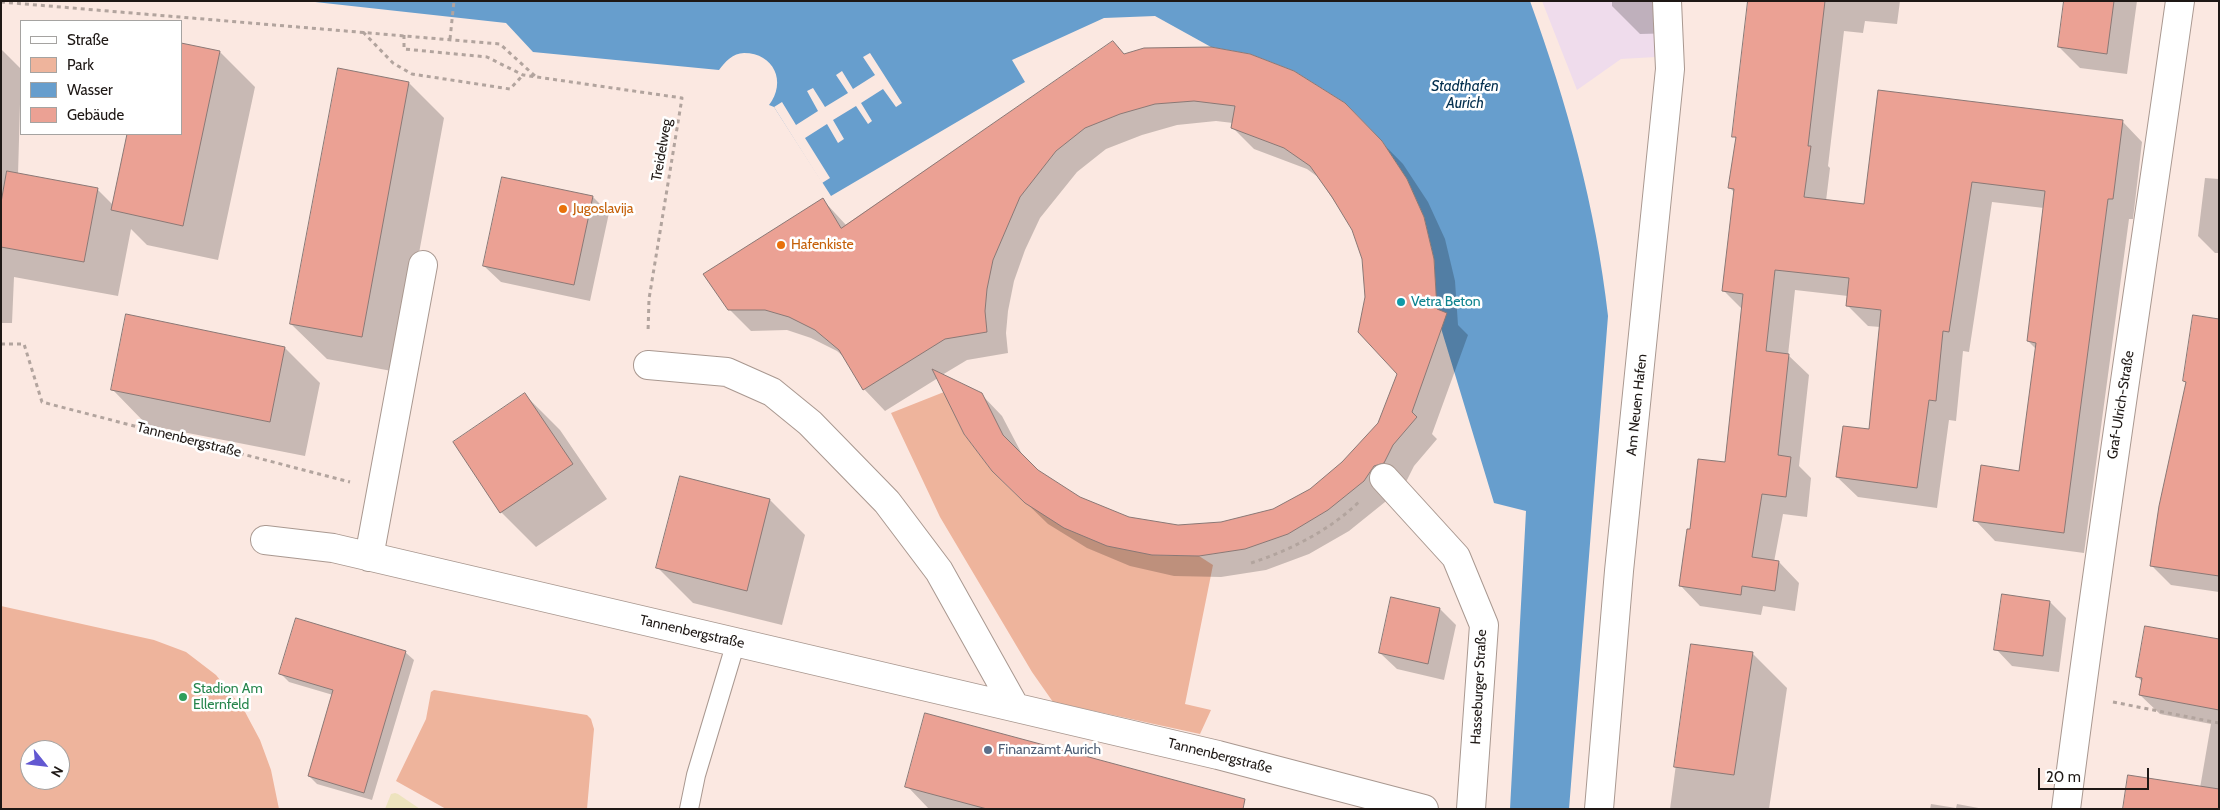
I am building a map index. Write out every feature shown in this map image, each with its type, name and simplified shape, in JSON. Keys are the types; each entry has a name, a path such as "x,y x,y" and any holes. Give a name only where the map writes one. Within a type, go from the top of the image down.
{"street":[{"name":"Am Neuen Hafen","path":"1599,809 1619,571 1670,69 1667,1"},
{"name":"Graf-Ulrich-Straße","path":"2066,809 2119,416 2180,1"},
{"path":"369,557 423,265"},
{"path":"648,365 727,372 772,392 810,423 887,502 939,571 1015,707"},
{"name":"Hasseburger Straße","path":"1384,478 1456,557 1484,624 1471,809"},
{"name":"Tannenbergstraße","path":"265,540 333,548 1218,755 1424,809"}],"lane":[{"path":"689,809 696,775 736,642"}],"path":[{"path":"450,39 454,1"},
{"path":"1,2 500,44 536,77"},
{"path":"362,32 393,63 412,74 510,89 523,76"},
{"name":"Treidelweg","path":"404,35 404,50 487,57 523,76 682,98 649,299 648,365"},
{"name":"Tannenbergstraße","path":"1,344 24,344 42,402 350,481 348,491"},
{"path":"1252,564 1307,540 1345,516 1384,478"},
{"path":"2080,696 2219,723"}],"shaded area":[{"path":"1542,1 1656,1 1656,57 1621,59 1577,90"}],"green space":[{"path":"944,392 964,434 992,471 1025,503 1152,555 1199,556 1213,565 1185,704 1211,710 1200,734 1053,702 1032,672 940,517 891,413"},
{"name":"Stadion Am Ellernfeld","path":"1,606 154,640 186,652 216,675 244,710 260,740 271,770 279,809 1,809"},
{"path":"434,690 587,715 591,719 594,729 587,809 446,809 396,781 426,719 431,692"}],"sand":[{"path":"395,793 420,809 385,809 391,794"}],"water":[{"name":"Stadthafen Aurich","path":"306,1 1530,1 1568,117 1588,196 1603,276 1608,316 1569,809 1510,809 1526,511 1494,503 1437,315 1434,259 1424,217 1407,179 1382,141 1345,103 1294,71 1250,54 1211,47 1155,16 1104,18 1012,60 1025,82 831,196 774,107 769,105 777,87 777,78 770,63 754,54 740,53 733,56 719,70 533,52 506,23"}],"pier":[{"path":"870,53 902,103 896,107 883,89 861,103 872,121 868,124 856,106 833,120 844,139 838,143 827,124 805,138 830,178 822,183 774,107 782,102 796,125 818,111 807,91 813,88 825,107 848,93 836,75 842,71 853,89 875,75 863,57"}],"building":[{"path":"1748,1 1825,1 1808,146 1811,146 1804,197 1864,204 1878,90 2123,120 2113,199 2108,199 2064,533 1973,521 1981,465 2019,471 2036,343 2027,341 2045,191 1972,182 1949,332 1943,331 1936,401 1929,400 1917,488 1836,477 1843,426 1869,429 1881,310 1846,306 1849,278 1775,270 1766,351 1789,354 1778,455 1791,457 1786,497 1762,494 1752,557 1779,561 1775,591 1742,586 1741,595 1679,586 1687,529 1690,529 1698,459 1725,462 1743,294 1722,291 1734,189 1728,188 1736,137 1732,137"},
{"path":"2064,1 2114,1 2107,54 2058,47"},
{"name":"Vetra Beton","path":"1113,41 1124,54 1144,48 1211,47 1250,54 1294,71 1345,103 1382,141 1407,179 1424,217 1434,259 1437,309 1447,313 1412,412 1417,417 1393,445 1384,463 1374,466 1364,481 1328,510 1288,534 1245,549 1199,556 1152,555 1107,546 1064,528 1025,503 992,471 964,434 932,369 982,393 1003,435 1038,470 1080,497 1129,517 1178,525 1221,522 1273,509 1310,489 1342,462 1378,423 1397,374 1358,332 1365,297 1362,259 1352,230 1310,166 1284,148 1231,128 1235,106 1194,101 1155,104 1120,114 1085,128 1056,151 1020,197 993,260 985,311 987,332 945,339 863,390 839,350 815,330 789,317 765,310 728,310 703,274 823,198 841,228"},
{"path":"182,43 220,51 183,226 111,210 127,135 182,135"},
{"path":"338,68 409,82 362,337 290,324"},
{"path":"7,171 98,188 84,262 1,247 1,203"},
{"path":"502,177 593,196 574,285 483,266"},
{"path":"126,314 285,347 270,422 111,390"},
{"path":"2193,315 2219,319 2219,576 2150,566 2159,506 2186,382 2183,381"},
{"path":"525,393 573,464 500,513 453,442"},
{"path":"680,476 770,499 747,591 656,568"},
{"path":"2002,594 2050,601 2043,656 1994,650"},
{"path":"1391,597 1440,608 1428,664 1379,653"},
{"path":"296,618 406,651 364,793 308,776 333,690 279,674"},
{"path":"2145,626 2219,639 2219,710 2139,695 2142,678 2136,677"},
{"path":"1691,644 1753,652 1734,775 1674,767"},
{"name":"Finanzamt Aurich","path":"925,713 1245,799 1243,809 987,809 905,787"},
{"path":"2128,775 2219,789 2219,809 2123,809"}],"place":[{"name":"Jugoslavija","path":"563,209"},
{"name":"Hafenkiste","path":"781,245"},
{"name":"Vetra Beton","path":"1401,302"},
{"name":"Stadion Am Ellernfeld","path":"183,697"},
{"name":"Finanzamt Aurich","path":"988,750"}]}
